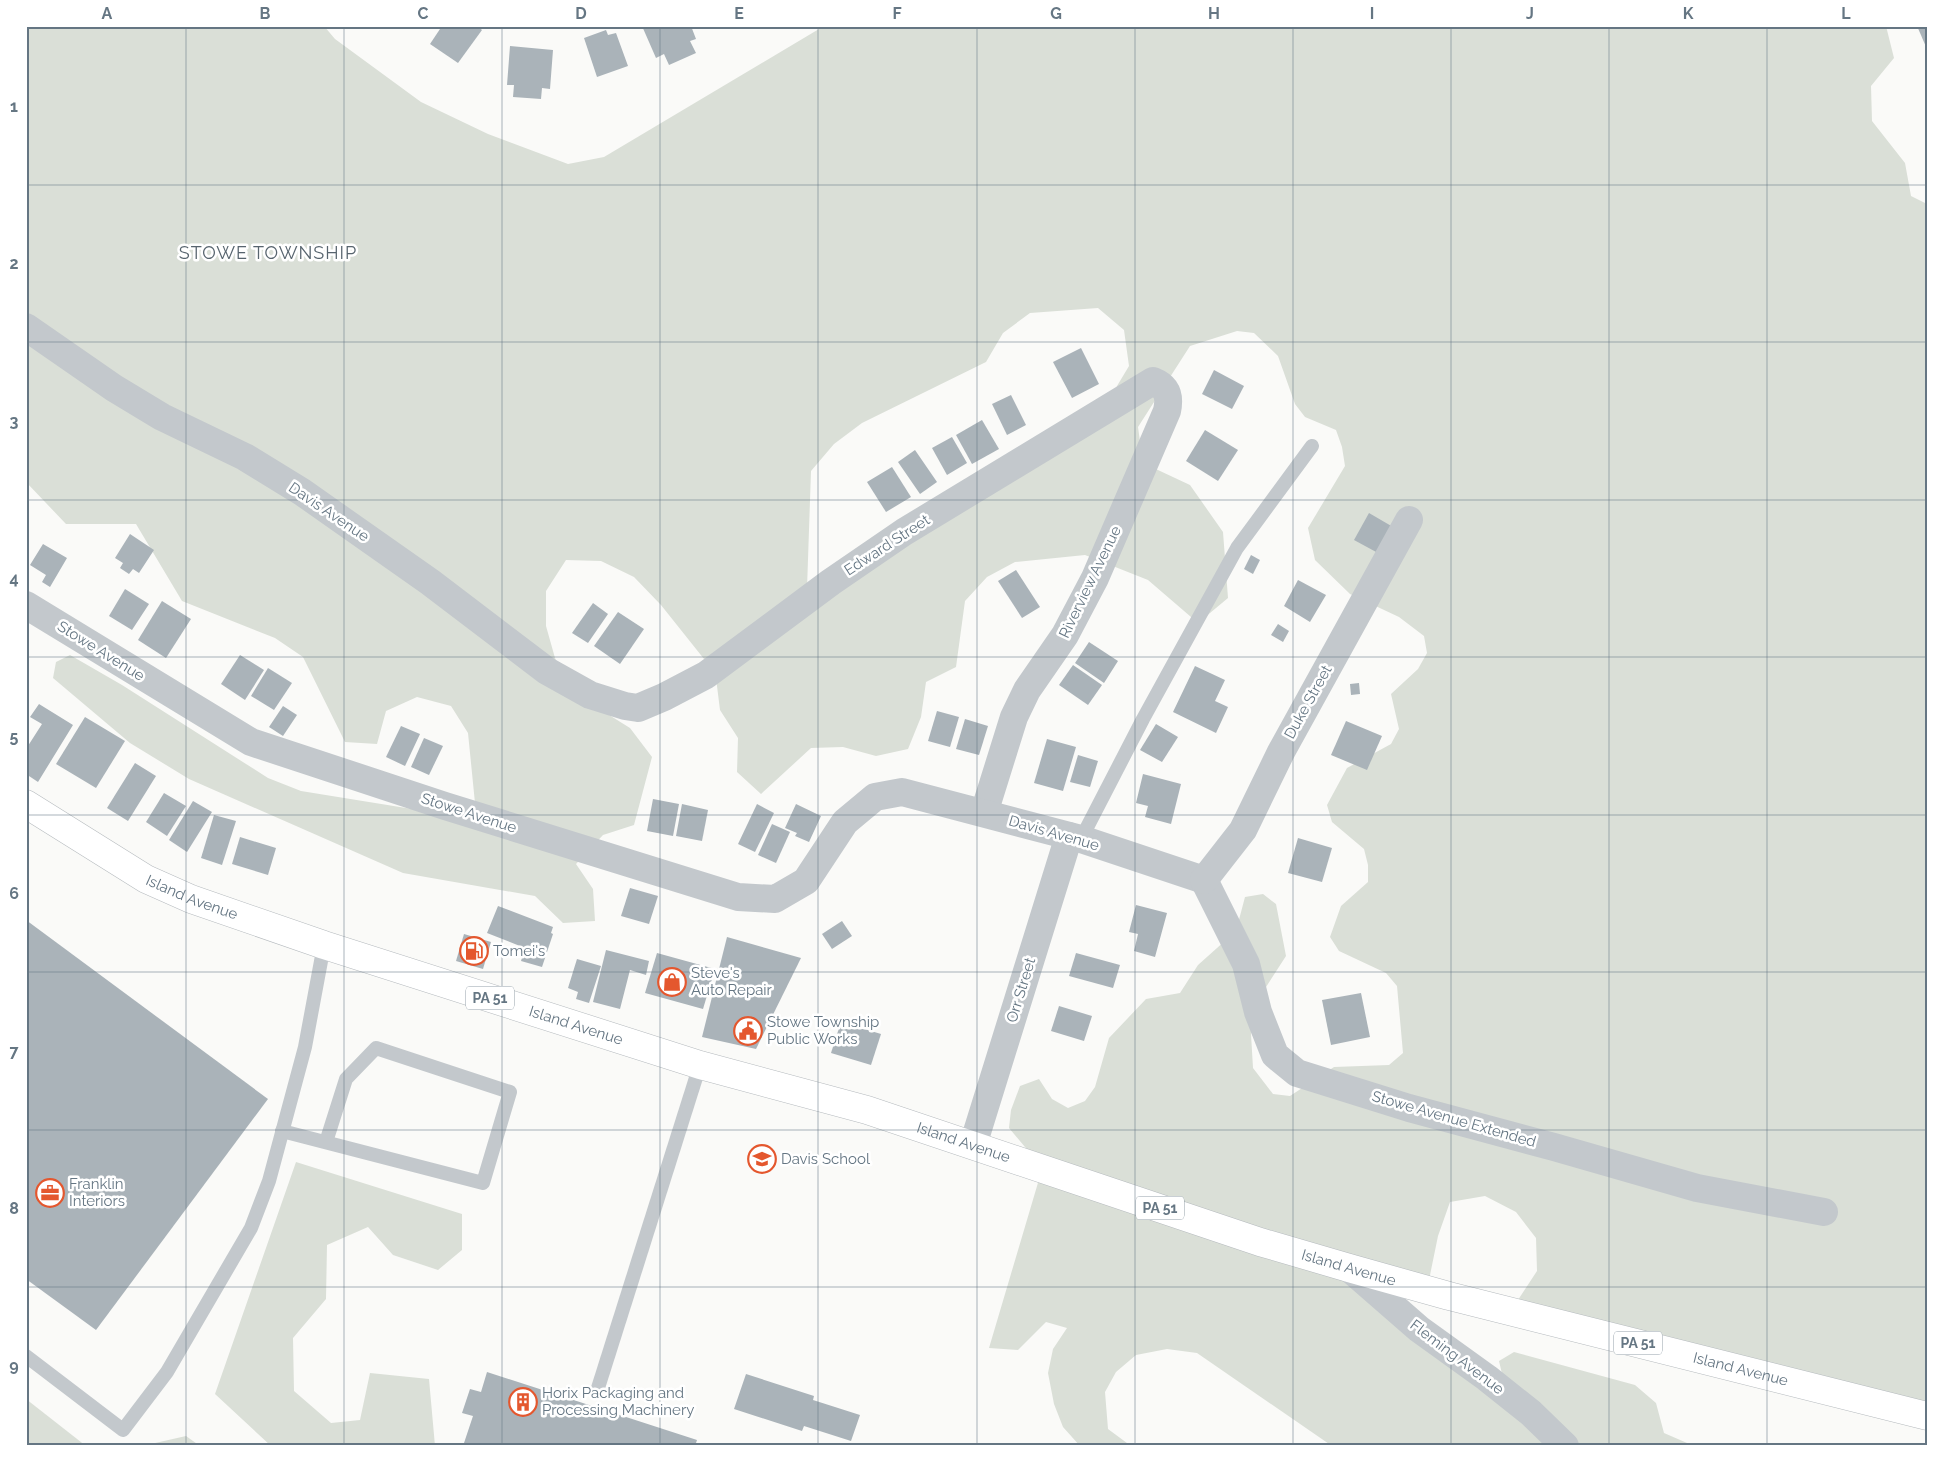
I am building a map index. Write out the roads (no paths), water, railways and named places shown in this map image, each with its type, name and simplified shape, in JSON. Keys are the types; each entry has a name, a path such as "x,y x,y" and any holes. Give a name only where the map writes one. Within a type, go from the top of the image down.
{"main road":[{"name":"Island Avenue","path":"26,804 146,879 191,899 324,945 700,1065 867,1110 973,1144 1260,1242 1449,1296 1927,1416"}],"street":[{"name":"Davis Avenue","path":"26,327 114,388 162,416 245,457 302,492 430,582 547,671 590,695 625,706"},
{"name":"Edward Street","path":"625,706 638,708 706,675 831,582 904,532 1153,381"},
{"name":"Riverview Avenue","path":"984,813 1014,717 1027,690 1065,635 1095,578 1167,411 1169,400 1167,392 1161,385 1153,381"},
{"name":"Duke Street","path":"1204,880 1243,830 1281,752 1409,520"},
{"name":"Stowe Avenue","path":"26,604 251,742 445,806 738,898 775,900 806,881 845,822 875,797 902,792"},
{"name":"Davis Avenue","path":"902,792 1075,838 1204,880"},
{"name":"Orr Street","path":"973,1144 1075,838"},
{"name":"Stowe Avenue Extended","path":"1204,880 1246,964 1258,1012 1275,1055 1297,1073 1409,1108 1697,1188 1824,1212"},
{"name":"Fleming Avenue","path":"1349,1268 1419,1329 1487,1378 1530,1413 1565,1446"}],"lane":[{"path":"1075,838 1237,548 1312,446"},
{"path":"26,1356 123,1430 167,1372 250,1228 269,1181 305,1046 324,945"},
{"path":"282,1131 483,1183 510,1092 376,1048 346,1080 326,1142"},
{"path":"598,1388 700,1065"}],"place":[{"name":"Tomei's","path":"474,951"},
{"name":"Steve's Auto Repair","path":"672,982"},
{"name":"Stowe Township Public Works","path":"748,1031"},
{"name":"Davis School","path":"762,1159"},
{"name":"Franklin Interiors","path":"50,1193"},
{"name":"Horix Packaging and Processing Machinery","path":"523,1402"}],"district":[{"name":"STOWE TOWNSHIP","path":"268,253"}]}
